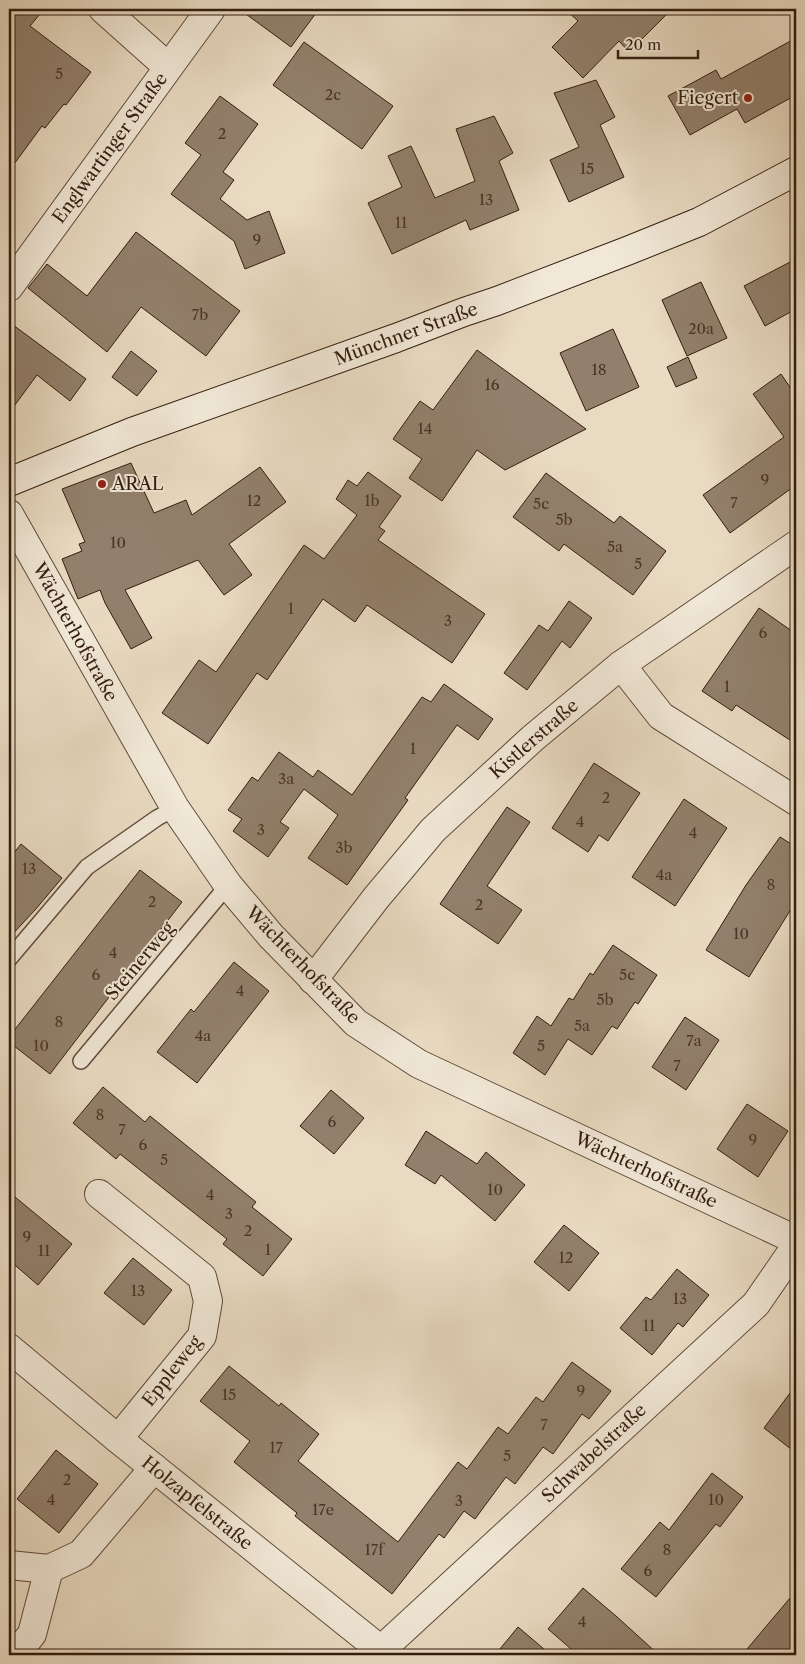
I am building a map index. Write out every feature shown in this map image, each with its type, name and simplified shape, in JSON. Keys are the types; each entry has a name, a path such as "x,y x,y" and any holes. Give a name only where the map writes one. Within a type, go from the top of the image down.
{"street":[{"path":"102,9 168,67"},
{"name":"Englwartinger Straße","path":"9,287 211,9"},
{"name":"Münchner Straße","path":"9,482 132,432 396,338 627,251 699,222 796,171"},
{"name":"Wächterhofstraße","path":"9,514 175,808 228,885 271,936 356,1022 419,1064 796,1240"},
{"name":"Kistlerstraße","path":"313,980 376,898 433,830 533,738 621,664 796,544"},
{"path":"621,664 661,716 796,801"},
{"name":"Eppleweg","path":"99,1194 202,1277 208,1301 202,1336 118,1439"},
{"name":"Schwabelstraße","path":"384,1653 756,1304 796,1246"},
{"name":"Holzapfelstraße","path":"9,1348 118,1439 384,1653"},
{"path":"9,1565 49,1569 81,1554 154,1468"},
{"path":"16,1655 32,1634 49,1569"}],"lane":[{"path":"9,959 87,867 157,818 175,808"},
{"name":"Steinerweg","path":"81,1061 228,885"}],"building":[{"path":"9,9 44,9 30,26 91,72 66,105 64,104 45,128 42,126 9,171"},
{"path":"239,9 319,9 291,47"},
{"path":"565,9 672,9 629,52 619,41 583,78 552,47 578,21"},
{"path":"796,38 796,95 745,123 737,109 690,135 668,96 716,70 721,79"},
{"path":"304,42 393,106 362,149 273,85"},
{"path":"596,80 615,117 600,125 624,177 569,202 550,160 579,147 554,93"},
{"path":"220,96 258,124 223,172 234,180 220,199 247,220 269,211 285,253 245,269 234,241 171,194 201,155 185,143"},
{"path":"494,116 513,153 499,161 519,210 470,230 466,220 392,254 368,203 402,187 388,156 411,146 435,198 475,181 456,129"},
{"path":"136,232 240,311 206,356 141,307 107,352 28,288 47,264 87,296"},
{"path":"796,259 796,309 765,326 744,286"},
{"path":"701,282 727,338 687,356 662,300"},
{"path":"9,322 86,379 70,401 37,375 9,413"},
{"path":"613,329 639,387 586,411 560,353"},
{"path":"477,350 586,429 505,470 477,450 442,501 409,478 422,459 393,439 420,401 433,410"},
{"path":"131,351 157,371 137,396 112,377"},
{"path":"688,357 697,378 676,387 667,367"},
{"path":"781,374 796,396 796,485 730,533 703,495 784,437 753,394"},
{"path":"131,463 154,513 186,500 192,515 260,467 286,502 229,544 252,575 224,595 198,560 125,590 152,638 131,649 105,603 100,590 78,599 62,559 82,551 79,544 85,542 62,489"},
{"path":"368,472 401,496 379,527 385,531 378,540 485,614 452,663 367,605 355,622 323,599 267,680 257,673 208,744 162,713 199,660 216,672 304,545 324,559 357,515 336,499 348,480 357,486"},
{"path":"546,473 614,523 620,516 666,551 633,595 564,544 559,551 513,517"},
{"path":"569,601 592,618 570,648 562,641 527,690 504,673 539,625 548,631"},
{"path":"759,608 796,634 796,744 736,705 732,711 702,691"},
{"path":"444,684 493,719 478,740 457,725 405,798 408,800 347,885 308,858 338,815 304,789 280,822 289,828 268,857 233,831 242,819 228,810 252,777 258,781 279,752 313,777 318,770 352,795 422,697 431,702"},
{"path":"594,763 640,793 608,841 599,835 588,852 552,828"},
{"path":"684,799 727,828 675,906 632,877"},
{"path":"507,807 530,822 487,886 522,910 498,944 440,904"},
{"path":"780,837 796,847 796,901 749,977 706,950 746,885"},
{"path":"21,844 62,878 9,938 9,859"},
{"path":"140,870 182,902 50,1074 9,1042 9,1037"},
{"path":"613,945 657,975 638,1004 635,1002 617,1029 612,1026 592,1055 568,1039 545,1075 513,1053 537,1016 551,1026 569,998 573,1000 590,973 593,975"},
{"path":"234,962 269,991 197,1083 157,1052 191,1009 194,1012"},
{"path":"685,1017 719,1040 686,1090 652,1067"},
{"path":"103,1087 145,1122 150,1116 256,1202 252,1207 292,1239 263,1276 223,1244 227,1239 120,1154 116,1159 73,1123"},
{"path":"331,1090 364,1118 334,1154 300,1126"},
{"path":"747,1104 788,1131 758,1177 717,1149"},
{"path":"426,1131 477,1164 486,1152 525,1185 495,1221 441,1175 435,1184 405,1165"},
{"path":"9,1192 72,1244 38,1285 9,1260"},
{"path":"564,1225 599,1253 569,1291 534,1262"},
{"path":"133,1258 172,1290 144,1325 104,1293"},
{"path":"677,1269 709,1295 683,1327 678,1323 652,1355 620,1328 646,1297 651,1300"},
{"path":"572,1362 611,1391 589,1419 582,1414 553,1454 543,1447 515,1484 506,1477 475,1519 464,1511 444,1538 439,1534 392,1594 295,1516 297,1513 234,1462 250,1441 200,1401 229,1366 279,1406 281,1403 319,1434 298,1461 398,1542 458,1462 467,1469 498,1427 508,1434 536,1397 543,1402"},
{"path":"796,1385 796,1453 764,1428"},
{"path":"56,1450 98,1484 59,1533 17,1499"},
{"path":"712,1473 743,1497 720,1527 716,1524 656,1597 621,1569 660,1522 669,1530"},
{"path":"583,1588 659,1655 578,1655 548,1629"},
{"path":"796,1591 796,1655 742,1655"},
{"path":"518,1627 551,1655 495,1655"}],"place":[{"name":"Fiegert","path":"748,98"},
{"name":"ARAL","path":"102,484"}]}
